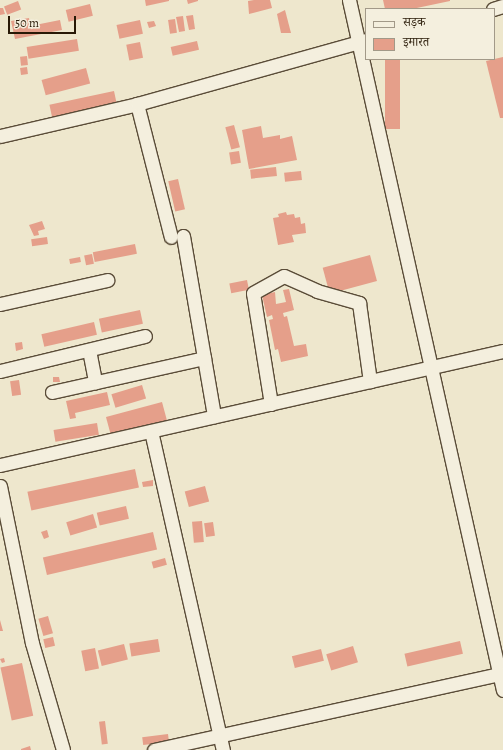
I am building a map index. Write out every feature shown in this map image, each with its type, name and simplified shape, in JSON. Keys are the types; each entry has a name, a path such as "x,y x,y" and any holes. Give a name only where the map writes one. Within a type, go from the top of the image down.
{"street":[{"path":"349,0 365,55"},
{"path":"0,136 137,104 362,41"},
{"path":"366,60 430,367 501,673 503,690"},
{"path":"137,104 177,236 204,358 214,416"},
{"path":"271,404 253,293 284,276 317,291 358,302 370,381"},
{"path":"0,304 107,280"},
{"path":"0,371 145,336"},
{"path":"89,350 95,382"},
{"path":"0,465 503,351"},
{"path":"52,392 204,358"},
{"path":"151,431 223,750"},
{"path":"0,486 32,643 63,750"},
{"path":"154,750 501,673"}],"building":[{"path":"145,0 169,0 169,1 146,6"},
{"path":"187,0 198,0 198,1 188,4"},
{"path":"270,0 272,8 249,14 248,1"},
{"path":"383,0 450,0 417,8 385,8"},
{"path":"18,1 21,9 7,15 4,6"},
{"path":"90,4 93,16 69,22 66,10"},
{"path":"0,8 3,8 5,14 0,15"},
{"path":"285,10 291,33 281,33 277,14"},
{"path":"193,15 195,29 189,30 186,16"},
{"path":"183,16 185,31 179,32 176,17"},
{"path":"29,18 30,26 60,20 62,30 15,39 11,21"},
{"path":"175,19 177,33 170,34 168,20"},
{"path":"140,20 143,34 119,39 117,25"},
{"path":"154,21 156,26 149,28 147,22"},
{"path":"77,39 79,51 29,59 27,47"},
{"path":"197,41 199,50 173,56 171,47"},
{"path":"140,42 143,58 129,60 126,45"},
{"path":"27,56 28,65 21,66 20,57"},
{"path":"503,57 503,118 500,118 486,61"},
{"path":"385,60 400,60 400,129 385,129"},
{"path":"27,67 28,74 21,75 20,68"},
{"path":"86,68 90,83 46,95 42,80"},
{"path":"114,91 117,105 52,118 49,105"},
{"path":"234,125 240,147 231,150 225,127"},
{"path":"261,126 263,138 280,135 280,139 292,136 297,160 249,169 242,130"},
{"path":"239,151 241,163 231,164 229,153"},
{"path":"276,167 277,176 251,179 250,170"},
{"path":"301,171 302,180 285,182 284,173"},
{"path":"178,179 185,209 175,211 168,181"},
{"path":"286,212 287,215 294,214 295,218 300,217 301,224 305,223 306,233 292,235 294,242 278,245 273,218 279,217 278,214"},
{"path":"42,221 45,229 38,231 39,235 34,236 29,225"},
{"path":"47,237 48,244 32,246 31,239"},
{"path":"135,244 137,254 95,262 93,252"},
{"path":"92,254 94,264 86,265 84,256"},
{"path":"370,255 377,281 330,294 323,268"},
{"path":"80,257 81,262 70,264 69,259"},
{"path":"247,280 249,290 231,293 229,283"},
{"path":"289,289 294,310 283,313 284,317 287,316 294,346 306,344 308,356 281,362 278,349 275,350 269,320 273,319 272,315 267,317 262,295 275,292 276,304 286,302 283,290"},
{"path":"140,310 143,324 102,332 99,319"},
{"path":"94,322 97,335 44,347 41,334"},
{"path":"22,342 23,349 16,351 15,343"},
{"path":"53,377 59,377 60,382 53,382"},
{"path":"19,380 21,395 12,396 10,381"},
{"path":"142,385 146,398 115,408 111,394"},
{"path":"107,392 110,405 75,413 76,418 70,419 66,401"},
{"path":"162,402 167,421 111,436 106,417"},
{"path":"97,423 99,435 55,442 54,430"},
{"path":"135,469 139,488 31,510 27,492"},
{"path":"153,480 153,486 143,487 142,482"},
{"path":"205,486 209,501 189,507 185,491"},
{"path":"126,506 129,519 100,525 97,513"},
{"path":"93,514 97,527 70,536 66,522"},
{"path":"202,521 204,542 194,543 192,522"},
{"path":"213,522 215,536 206,537 204,523"},
{"path":"47,530 49,537 44,539 41,532"},
{"path":"153,532 157,550 47,575 43,557"},
{"path":"165,558 167,565 153,569 152,562"},
{"path":"48,616 53,633 43,636 38,619"},
{"path":"0,620 3,631 0,631"},
{"path":"53,637 55,646 45,648 43,639"},
{"path":"158,639 160,652 131,656 129,644"},
{"path":"460,641 463,654 407,666 404,654"},
{"path":"124,644 128,660 102,666 98,651"},
{"path":"353,646 358,662 331,670 326,654"},
{"path":"95,648 99,669 85,671 81,651"},
{"path":"321,649 324,661 295,668 292,656"},
{"path":"4,658 5,662 2,663 0,659"},
{"path":"22,663 33,716 12,720 0,668"},
{"path":"105,721 108,744 102,745 99,722"},
{"path":"168,734 169,742 143,745 142,737"},
{"path":"30,746 31,750 21,750 21,749"}]}
